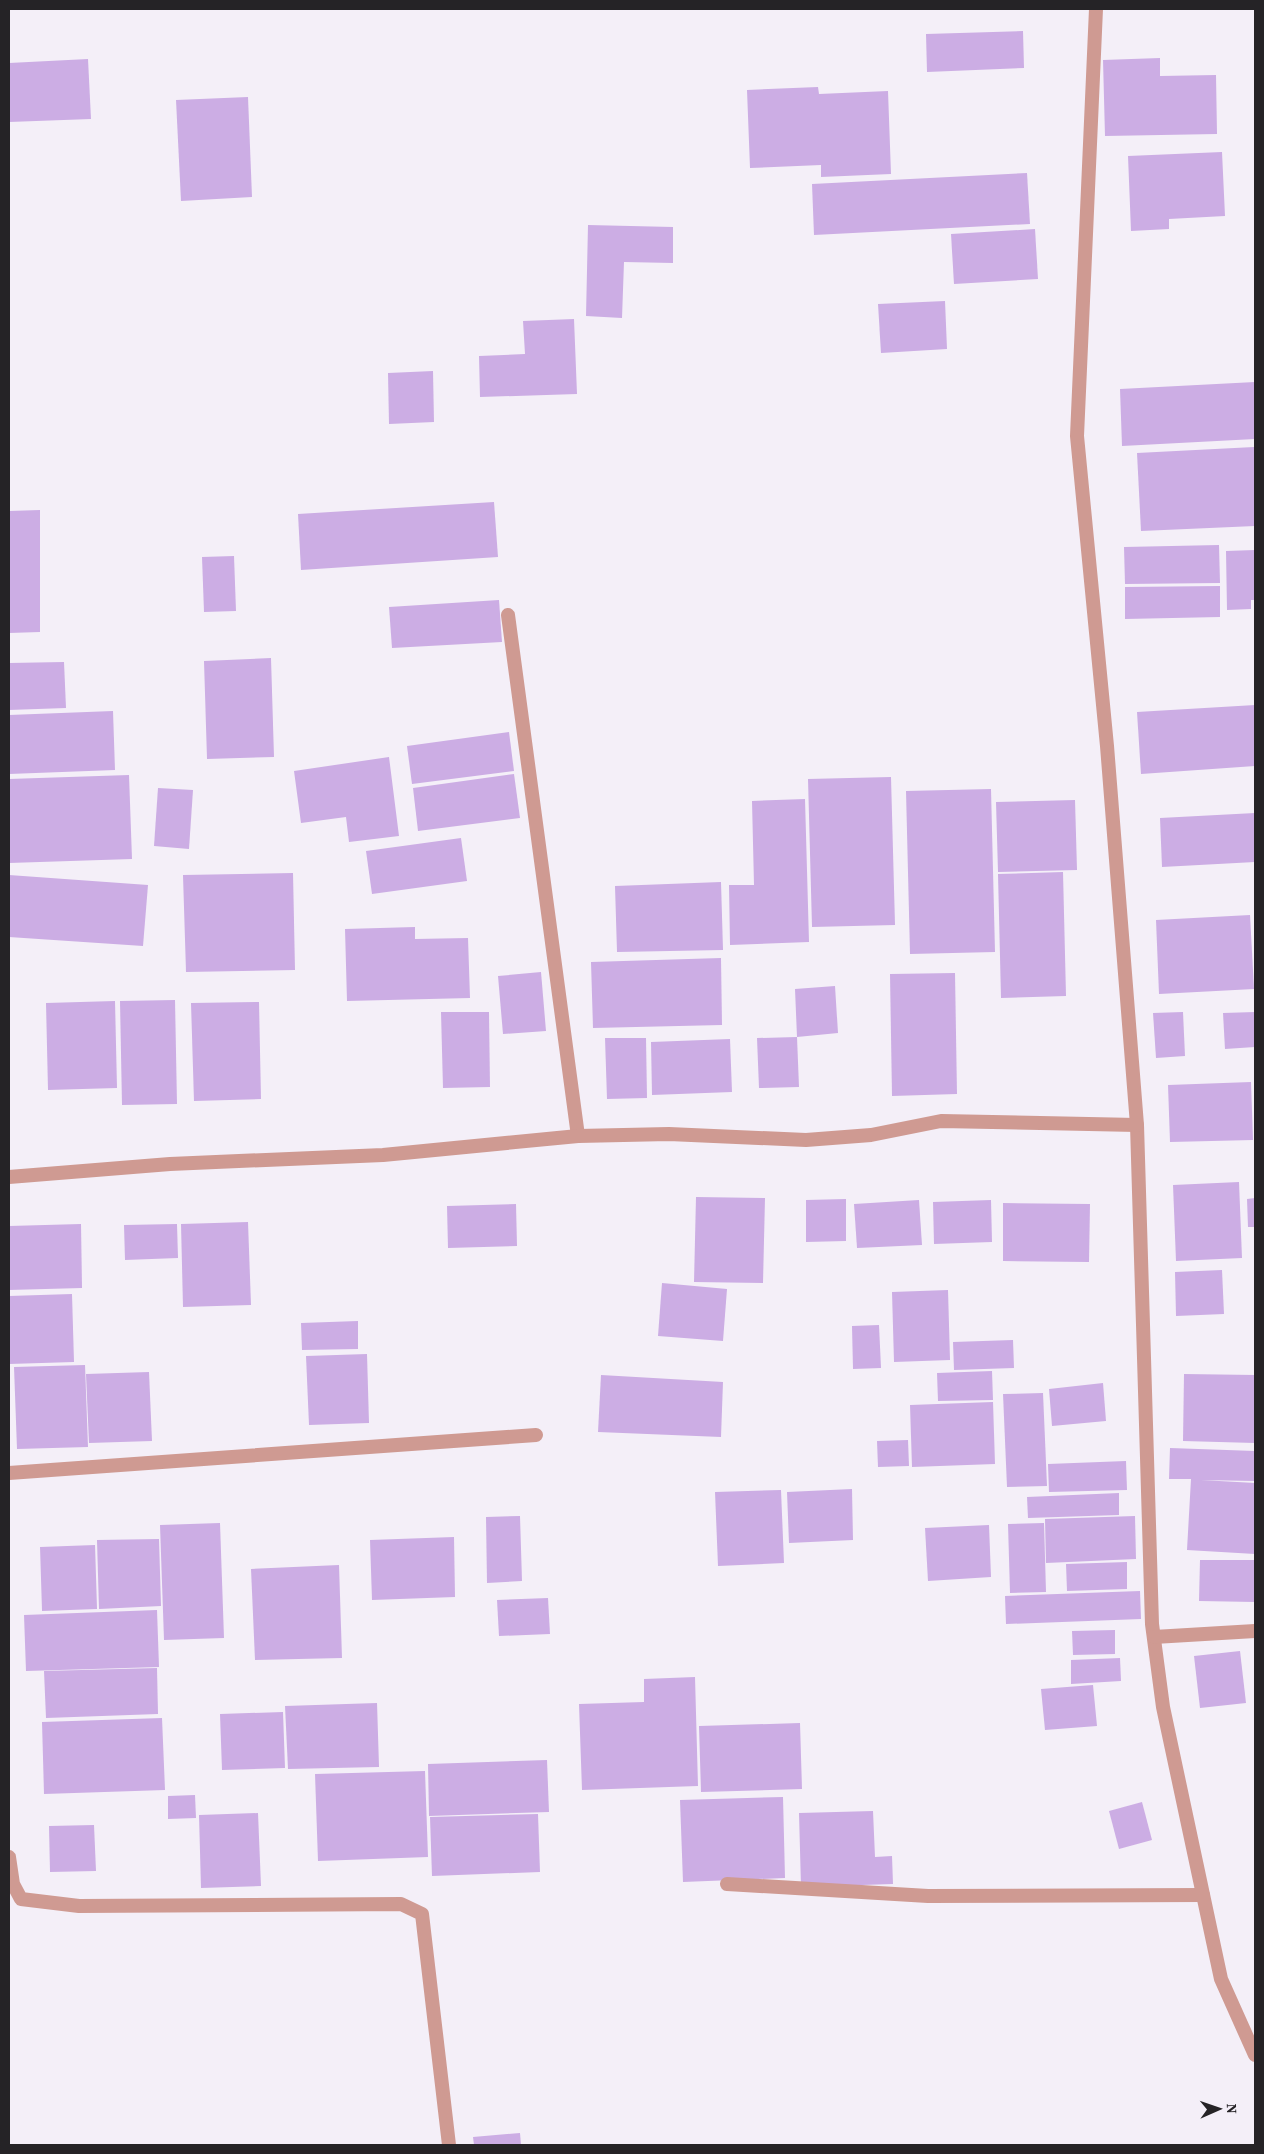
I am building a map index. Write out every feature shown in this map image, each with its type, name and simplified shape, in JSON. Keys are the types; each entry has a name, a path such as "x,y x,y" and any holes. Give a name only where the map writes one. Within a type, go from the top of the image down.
{"street":[{"path":"1096,9 1077,436 1107,746 1137,1125 1154,1636 1163,1707 1221,1979 1255,2055"},
{"path":"508,615 578,1136"},
{"path":"9,1177 170,1164 383,1155 578,1136 669,1134 806,1140 871,1135 941,1121 1137,1125"},
{"path":"9,1473 536,1435"},
{"path":"1154,1636 1255,1631"},
{"path":"9,1857 14,1884 20,1899 52,1904 79,1906 401,1904 422,1914 449,2145"},
{"path":"727,1884 928,1896 1203,1895"}],"building":[{"path":"1023,31 1024,68 927,72 926,34"},
{"path":"1160,58 1160,76 1216,75 1217,134 1105,136 1103,60"},
{"path":"88,59 91,119 9,122 9,63"},
{"path":"818,87 819,94 888,91 891,174 821,177 821,165 750,168 747,90"},
{"path":"248,97 252,197 181,201 176,100"},
{"path":"1222,152 1225,216 1169,219 1169,229 1131,231 1128,156"},
{"path":"1027,173 1030,224 814,235 812,184"},
{"path":"588,225 673,227 673,263 624,262 622,318 586,316"},
{"path":"1035,229 1038,279 954,284 951,234"},
{"path":"945,301 947,349 881,353 878,304"},
{"path":"574,319 577,394 480,397 479,356 525,354 523,321"},
{"path":"433,371 434,422 389,424 388,373"},
{"path":"1255,382 1255,439 1122,446 1120,389"},
{"path":"1254,447 1255,526 1141,531 1137,453"},
{"path":"494,502 498,557 301,570 298,514"},
{"path":"40,510 40,632 9,633 9,511"},
{"path":"1219,545 1220,583 1125,584 1124,547"},
{"path":"1255,550 1255,600 1251,600 1251,609 1227,610 1226,551"},
{"path":"234,556 236,611 204,612 202,557"},
{"path":"1220,586 1220,617 1125,619 1125,587"},
{"path":"499,600 502,642 392,648 389,607"},
{"path":"271,658 274,757 207,759 204,661"},
{"path":"64,662 66,708 9,710 9,663"},
{"path":"1255,705 1255,766 1141,774 1137,712"},
{"path":"113,711 115,770 9,774 9,715"},
{"path":"509,732 514,771 412,784 407,746"},
{"path":"389,757 399,836 349,842 346,817 301,823 294,771"},
{"path":"514,774 520,818 418,831 413,788"},
{"path":"129,775 132,859 9,863 9,779"},
{"path":"891,777 895,925 812,927 808,779"},
{"path":"158,788 193,790 189,849 154,846"},
{"path":"991,789 995,952 910,954 906,791"},
{"path":"805,799 809,942 730,945 729,885 754,885 752,801"},
{"path":"1075,800 1077,870 998,872 996,802"},
{"path":"1255,813 1255,862 1162,867 1160,818"},
{"path":"461,838 467,881 372,894 366,851"},
{"path":"1063,872 1066,996 1001,998 998,874"},
{"path":"293,873 295,970 186,972 183,875"},
{"path":"9,875 148,885 143,946 9,937"},
{"path":"721,882 723,950 617,952 615,886"},
{"path":"1250,915 1254,989 1159,994 1156,920"},
{"path":"415,927 415,939 468,938 470,998 347,1001 345,929"},
{"path":"721,958 722,1025 593,1028 591,962"},
{"path":"541,972 546,1031 503,1034 498,976"},
{"path":"955,973 957,1094 892,1096 890,974"},
{"path":"835,986 838,1033 797,1037 795,989"},
{"path":"175,1000 177,1104 122,1105 120,1001"},
{"path":"115,1001 117,1088 48,1090 46,1003"},
{"path":"259,1002 261,1099 194,1101 191,1003"},
{"path":"441,1012 489,1012 490,1087 443,1088"},
{"path":"1183,1012 1185,1056 1156,1058 1153,1013"},
{"path":"1255,1012 1255,1047 1225,1049 1223,1013"},
{"path":"797,1037 799,1087 759,1088 757,1038"},
{"path":"605,1038 646,1038 647,1098 607,1099"},
{"path":"730,1039 732,1092 652,1095 651,1042"},
{"path":"1251,1082 1253,1140 1170,1142 1168,1085"},
{"path":"1239,1182 1242,1258 1176,1261 1173,1185"},
{"path":"696,1197 765,1198 763,1283 694,1282"},
{"path":"1255,1198 1255,1227 1248,1227 1247,1199"},
{"path":"846,1199 846,1241 806,1242 806,1200"},
{"path":"919,1200 922,1245 857,1248 854,1204"},
{"path":"991,1200 992,1242 934,1244 933,1202"},
{"path":"1003,1203 1090,1204 1089,1262 1003,1261"},
{"path":"516,1204 517,1246 448,1248 447,1206"},
{"path":"248,1222 251,1305 183,1307 181,1224"},
{"path":"81,1224 82,1288 9,1290 9,1226"},
{"path":"177,1224 178,1258 125,1260 124,1225"},
{"path":"1222,1270 1224,1314 1176,1316 1175,1272"},
{"path":"662,1283 727,1289 723,1341 658,1336"},
{"path":"948,1290 950,1360 894,1362 892,1292"},
{"path":"72,1294 74,1362 9,1364 9,1296"},
{"path":"358,1321 358,1349 302,1350 301,1323"},
{"path":"879,1325 881,1368 853,1369 852,1326"},
{"path":"1013,1340 1014,1368 954,1370 953,1342"},
{"path":"367,1354 369,1423 309,1425 306,1356"},
{"path":"85,1365 88,1447 17,1449 14,1367"},
{"path":"992,1371 993,1400 938,1401 937,1373"},
{"path":"149,1372 152,1441 89,1443 86,1374"},
{"path":"1184,1374 1255,1375 1255,1443 1183,1441"},
{"path":"601,1375 723,1382 721,1437 598,1432"},
{"path":"1103,1383 1106,1421 1052,1426 1049,1389"},
{"path":"1043,1393 1047,1486 1007,1487 1003,1394"},
{"path":"993,1402 995,1464 912,1467 910,1405"},
{"path":"908,1440 909,1466 878,1467 877,1441"},
{"path":"1170,1448 1255,1451 1255,1481 1201,1480 1255,1483 1255,1554 1187,1550 1191,1479 1169,1479"},
{"path":"1126,1461 1127,1490 1049,1492 1048,1464"},
{"path":"852,1489 853,1540 789,1543 787,1492"},
{"path":"781,1490 784,1563 718,1566 715,1492"},
{"path":"1119,1493 1119,1515 1028,1518 1027,1497"},
{"path":"520,1516 522,1581 487,1583 486,1517"},
{"path":"1135,1516 1136,1559 1046,1563 1045,1519"},
{"path":"220,1523 224,1638 164,1640 160,1525"},
{"path":"1044,1523 1046,1592 1010,1593 1008,1524"},
{"path":"989,1525 991,1577 928,1581 925,1528"},
{"path":"454,1537 455,1597 372,1600 370,1540"},
{"path":"159,1539 161,1606 99,1609 97,1540"},
{"path":"95,1545 97,1609 42,1611 40,1547"},
{"path":"1200,1560 1255,1560 1255,1602 1199,1601"},
{"path":"1127,1562 1127,1589 1067,1591 1066,1564"},
{"path":"339,1565 342,1658 255,1660 251,1569"},
{"path":"1140,1591 1141,1619 1006,1624 1005,1596"},
{"path":"548,1598 550,1634 499,1636 497,1600"},
{"path":"157,1610 159,1667 26,1671 24,1615"},
{"path":"1115,1630 1115,1654 1073,1655 1072,1631"},
{"path":"1240,1651 1246,1703 1200,1708 1194,1656"},
{"path":"1120,1658 1121,1681 1071,1684 1071,1660"},
{"path":"157,1668 158,1714 46,1718 44,1671"},
{"path":"695,1677 698,1786 582,1790 579,1704 644,1702 644,1679"},
{"path":"1093,1685 1097,1726 1045,1730 1041,1689"},
{"path":"377,1703 379,1767 288,1769 285,1706"},
{"path":"283,1712 285,1768 222,1770 220,1714"},
{"path":"162,1718 165,1790 44,1794 42,1722"},
{"path":"800,1723 802,1789 701,1792 699,1726"},
{"path":"547,1760 549,1812 429,1816 428,1764"},
{"path":"425,1771 428,1857 318,1861 315,1774"},
{"path":"195,1795 196,1818 168,1819 168,1796"},
{"path":"783,1797 785,1878 683,1882 680,1800"},
{"path":"1142,1802 1152,1840 1119,1849 1109,1811"},
{"path":"873,1811 875,1857 892,1856 893,1884 801,1887 799,1813"},
{"path":"258,1813 261,1886 201,1888 199,1815"},
{"path":"538,1814 540,1872 432,1876 430,1817"},
{"path":"94,1825 96,1871 50,1872 49,1826"},
{"path":"520,2133 521,2145 474,2145 473,2137"}]}
